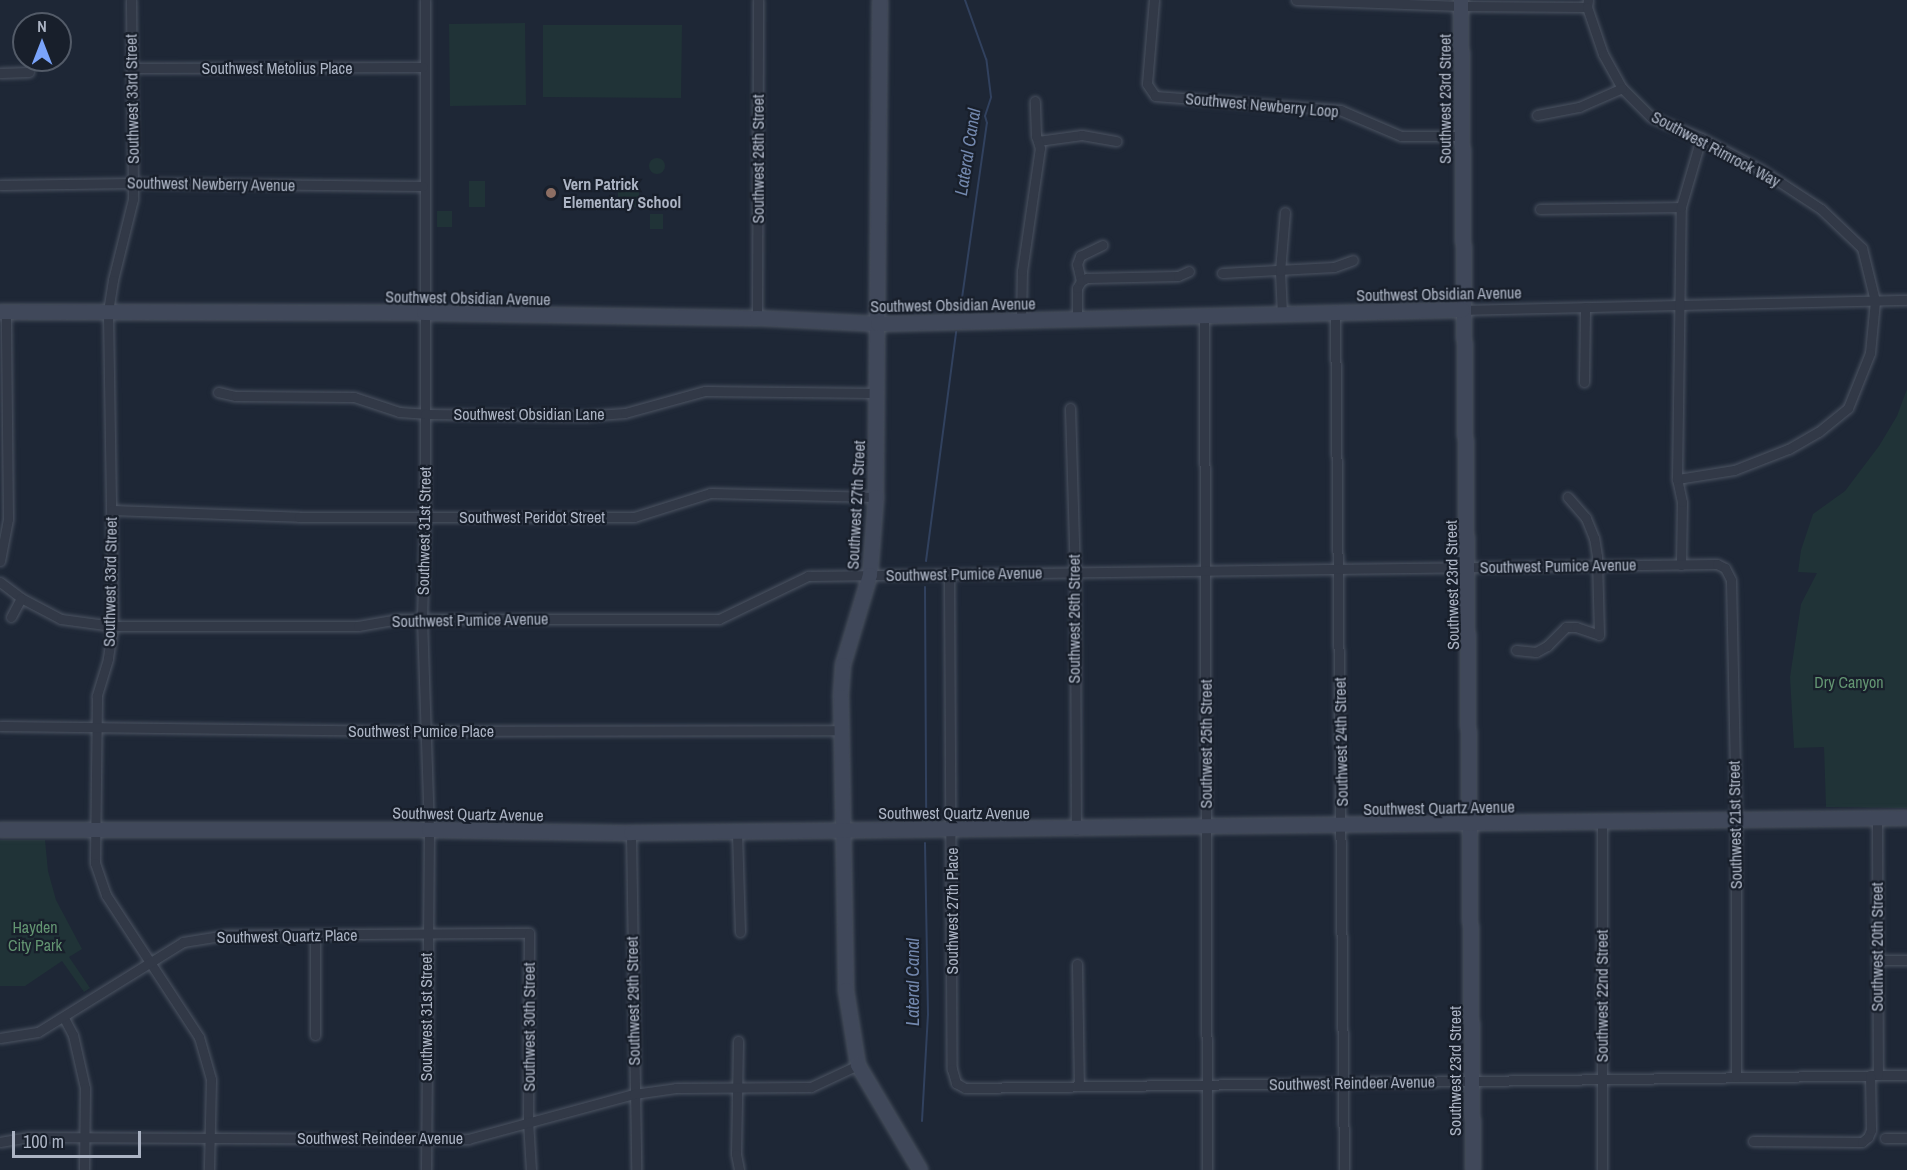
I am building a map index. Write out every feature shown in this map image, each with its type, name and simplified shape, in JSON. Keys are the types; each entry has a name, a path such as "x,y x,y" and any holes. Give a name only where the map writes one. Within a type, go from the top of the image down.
{"street":[{"name":"Southwest 33rd Street","path":"132,0 133,183 130,213 113,280 108,313 113,626 108,659 97,696 95,863 106,895 199,1037 211,1079 209,1170"},
{"name":"Southwest 31st Street","path":"425,0 423,67 425,517 422,619 429,830 426,935 426,1170"},
{"name":"Southwest 28th Street","path":"757,318 758,0"},
{"name":"Southwest 27th Street","path":"880,0 876,497 870,575 843,665 846,990 858,1065 920,1170"},
{"name":"Southwest Newberry Loop","path":"1154,0 1147,84 1155,96 1340,110 1401,136 1462,136"},
{"path":"1296,0 1588,3"},
{"name":"Southwest 23rd Street","path":"1461,3 1463,310 1469,568 1473,1170"},
{"name":"Southwest Rimrock Way","path":"1588,3 1603,54 1622,88 1651,117 1701,138 1760,169 1821,209 1862,248 1875,301 1870,353 1848,408 1818,432 1788,449 1734,470 1677,479"},
{"name":"Southwest Metolius Place","path":"132,68 423,67"},
{"path":"1537,115 1579,107 1622,88"},
{"path":"1021,321 1022,271 1040,148 1035,100"},
{"path":"1038,141 1082,135 1116,141"},
{"path":"1681,565 1682,502 1677,479 1681,207 1701,138"},
{"name":"Southwest Newberry Avenue","path":"0,185 133,183 423,186"},
{"path":"1540,209 1681,207"},
{"path":"1282,314 1280,271 1285,212"},
{"path":"1077,320 1077,288 1081,280 1077,264 1080,256 1103,245"},
{"path":"1222,273 1334,267 1353,260"},
{"path":"1081,280 1178,276 1188,271"},
{"name":"Southwest Obsidian Avenue","path":"3,312 424,313 757,318 878,324 1204,318 1680,303 1907,300"},
{"path":"1584,382 1585,307"},
{"path":"0,561 8,519 3,312"},
{"name":"Southwest 24th Street","path":"1335,313 1345,1081 1344,1170"},
{"name":"Southwest 25th Street","path":"1204,318 1207,1170"},
{"name":"Southwest Obsidian Lane","path":"218,392 236,396 354,397 399,412 425,414 604,415 625,413 705,391 877,393"},
{"name":"Southwest 26th Street","path":"1070,408 1075,573 1076,830"},
{"name":"Southwest Peridot Street","path":"112,510 299,517 634,517 710,493 876,497"},
{"path":"1516,650 1536,652 1547,646 1566,627 1576,627 1599,635 1594,538 1586,518 1568,497"},
{"name":"Southwest Pumice Avenue","path":"0,582 21,598 61,619 113,626 358,626 398,619 719,619 808,576 1717,564 1729,573"},
{"name":"Southwest 21st Street","path":"1729,573 1736,819 1736,1077"},
{"name":"Southwest 27th Place","path":"949,574 952,1069"},
{"path":"11,617 21,598"},
{"name":"Southwest Pumice Place","path":"0,726 95,729 425,731 842,730"},
{"name":"Southwest Quartz Avenue","path":"0,830 429,830 631,833 843,829 952,831 1907,818"},
{"name":"Southwest 20th Street","path":"1753,1141 1862,1142 1871,1130 1877,960 1877,819"},
{"name":"Southwest 22nd Street","path":"1602,822 1602,1170"},
{"path":"737,832 740,932"},
{"name":"Southwest 29th Street","path":"631,833 636,1170"},
{"name":"Southwest Quartz Place","path":"0,1038 38,1032 64,1018 183,942 226,934 529,933"},
{"name":"Southwest 30th Street","path":"529,933 528,1121 531,1170"},
{"path":"315,935 315,1035"},
{"path":"1877,960 1907,960"},
{"path":"1077,964 1079,1086"},
{"path":"64,1018 73,1035 85,1088 84,1170"},
{"path":"738,1041 736,1154 739,1170"},
{"name":"Southwest Reindeer Avenue","path":"0,1142 29,1137 468,1139 634,1094 676,1088 812,1087 858,1065"},
{"name":"Southwest Reindeer Avenue","path":"952,1069 956,1083 965,1088 1907,1075"},
{"path":"1885,1138 1907,1138"}],"green space":[{"path":"525,23 526,105 450,106 449,24"},
{"path":"543,25 682,25 681,98 543,97"},
{"path":"657,158 665,166 657,174 649,166"},
{"path":"618,180 639,180 639,207 618,207"},
{"path":"469,181 485,181 485,207 469,207"},
{"path":"437,211 452,211 452,227 437,227"},
{"path":"650,214 663,214 663,229 650,229"},
{"name":"Dry Canyon","path":"1907,389 1907,808 1826,807 1824,747 1794,748 1790,677 1801,604 1817,573 1798,572 1801,550 1813,514 1845,491 1879,446 1897,416"},
{"name":"Hayden City Park","path":"0,840 45,840 48,871 56,900 82,949 69,957 90,988 84,992 62,961 25,986 0,986"}],"waterway":[{"name":"Lateral Canal","path":"960,312 987,123 985,116 991,97 986,59 965,0"},
{"name":"Lateral Canal","path":"926,561 956,332"},
{"name":"Lateral Canal","path":"925,587 926,815"},
{"name":"Lateral Canal","path":"922,1121 928,1015 925,843"}],"place":[{"name":"Vern Patrick Elementary School","path":"551,193"}]}
